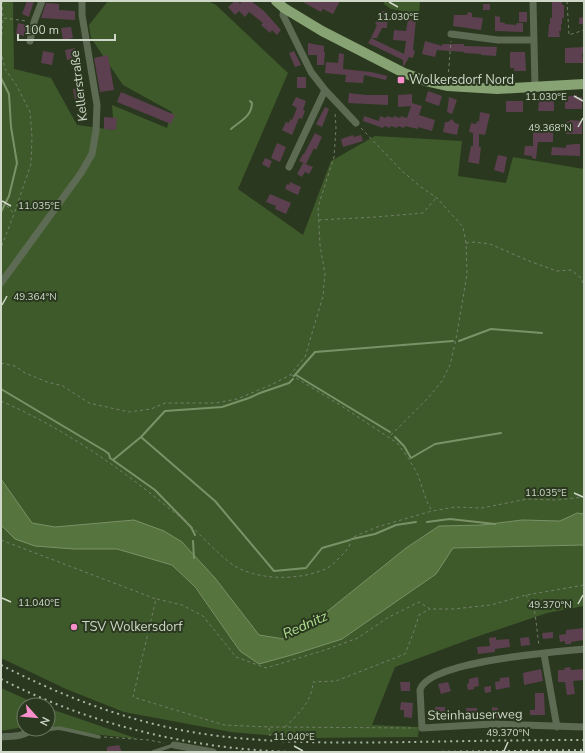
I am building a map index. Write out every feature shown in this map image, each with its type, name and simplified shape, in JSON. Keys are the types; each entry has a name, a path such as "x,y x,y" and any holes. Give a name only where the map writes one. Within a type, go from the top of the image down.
{"main road":[{"path":"276,1 284,8 322,32 404,73 426,81 448,86 496,89 584,84"}],"street":[{"path":"30,41 34,22 42,1"},
{"name":"Kellerstraße","path":"1,283 81,173 92,154 96,131 97,105 82,15 82,1"},
{"path":"533,1 535,86"},
{"path":"284,8 283,15 311,72 325,90 356,123"},
{"path":"451,34 498,40 533,40"},
{"path":"289,167 325,90"},
{"name":"Steinhauserweg","path":"584,649 480,662 444,672 424,682 421,685 420,690 422,728 492,724 584,727"},
{"path":"542,654 556,727"},
{"path":"1,737 16,735"},
{"path":"174,745 213,752"}],"lane":[{"path":"56,729 60,728 99,737"},
{"path":"153,752 174,745"}],"path":[{"path":"1,47 3,18 2,1"},
{"path":"567,1 569,35 584,30"},
{"path":"3,18 34,22"},
{"path":"448,86 451,34"},
{"path":"1,51 5,69 17,86 30,112 32,137 31,164 1,248"},
{"path":"1,364 15,366 47,382 63,386 89,403 129,412 151,409 166,403 216,403 236,399 273,384 290,375 305,357 323,296 325,274 320,245 318,207 334,157 336,128 333,98"},
{"path":"356,123 402,171 421,188 437,198 463,227 466,243 467,274 450,365 442,381 428,398 389,437"},
{"path":"318,220 423,213 437,198"},
{"path":"1,204 7,206 14,214"},
{"path":"466,243 475,242 490,244 557,271 571,270 581,278 584,285"},
{"path":"290,375 389,437 401,448 418,474 427,502 432,511"},
{"path":"1,401 54,427 148,490 180,516 227,561 240,569 272,577 288,577 324,570 346,551 351,544 350,538 377,527 432,511 455,507 482,508 527,499 556,500 584,496"},
{"path":"1,540 156,599 182,605 203,616 236,657 266,668 358,638 387,618 419,602 430,609"},
{"path":"284,728 306,705 312,690 313,682 336,681 405,654 419,614 430,609 452,609 491,605 526,595 584,585"},
{"path":"526,595 535,613 542,654"},
{"path":"156,599 133,698 224,725 284,728 422,728"},
{"path":"269,727 270,736"},
{"path":"99,737 149,740 174,745"}],"shaded area":[{"path":"1,1 13,1 14,69 51,78 77,125 114,130 112,105 167,128 172,112 123,85 91,38 89,25 108,1 208,1 216,5 288,73 238,189 303,235 331,161 375,136 462,141 458,176 506,183 513,157 584,169 584,514 577,513 560,521 522,520 482,525 439,526 406,548 319,618 284,639 259,635 215,578 182,542 134,520 55,527 32,523 1,479"},
{"path":"384,1 420,1 419,14 391,9 384,4"},
{"path":"1,479 32,523 55,527 134,520 164,531 182,542 215,578 259,635 284,639 319,618 406,548 439,526 482,525 522,520 560,521 577,513 584,514 584,545 453,548 436,574 342,639 259,664 240,651 195,587 172,565 117,549 74,549 35,546 15,539 1,525"},
{"path":"1,525 15,539 74,549 117,549 172,565 194,587 240,651 342,639 436,574 453,548 584,545 584,606 547,613 473,638 395,667 372,725 419,727 418,737 300,738 231,732 124,712 66,689 1,658"},
{"path":"1,688 21,697 16,697 16,728 1,731"},
{"path":"56,711 138,739 56,730"}],"building":[{"path":"27,1 34,1 29,17 22,14"},
{"path":"235,1 238,1 240,4 242,1 251,1 264,11 281,30 277,35 272,30 270,33 261,25 263,23 249,12 245,17 239,11 235,15 228,7"},
{"path":"301,1 340,1 333,14 323,9 321,12"},
{"path":"552,1 562,1 562,5 564,5 564,18 562,18 561,31 559,31 560,37 548,37 550,18 552,18"},
{"path":"46,3 59,4 59,10 75,11 75,20 41,18"},
{"path":"483,4 490,4 490,10 483,10"},
{"path":"382,11 388,11 387,28 382,28 377,38 371,38 377,25 375,24"},
{"path":"468,12 472,13 472,17 483,18 481,30 453,26 454,15 467,15"},
{"path":"519,12 527,12 527,22 519,22"},
{"path":"495,16 500,17 500,22 505,24 516,25 517,23 523,23 523,32 495,31"},
{"path":"584,17 584,24 579,24 579,18"},
{"path":"408,19 416,20 413,50 415,51 413,58 409,57 404,66 403,60 368,43 371,38 404,54 406,41 393,40 394,30 406,31"},
{"path":"18,23 27,25 24,36 16,34"},
{"path":"71,27 73,38 63,40 61,28"},
{"path":"425,41 442,46 442,44 464,44 464,46 497,47 496,56 437,50 435,57 422,54"},
{"path":"308,43 324,46 324,65 317,65 317,55 308,55"},
{"path":"584,47 584,53 582,53 583,63 565,63 565,48"},
{"path":"75,48 77,58 67,60 65,50"},
{"path":"43,51 54,53 52,65 41,63"},
{"path":"294,51 301,65 295,67 289,53"},
{"path":"510,52 525,52 526,71 514,71 514,68 510,68"},
{"path":"339,53 344,54 343,69 371,72 387,76 386,80 364,75 363,83 345,82 346,75 325,73 326,62 338,63"},
{"path":"108,55 114,90 100,92 94,58"},
{"path":"297,77 306,77 306,88 297,88"},
{"path":"83,87 85,99 75,101 73,89"},
{"path":"428,91 442,96 439,106 425,101"},
{"path":"121,92 175,115 171,124 117,102"},
{"path":"349,93 388,95 388,105 348,103"},
{"path":"412,94 412,103 422,106 419,115 435,120 432,131 418,127 418,129 405,126 404,128 398,126 397,128 391,126 390,128 384,126 383,128 363,121 364,116 379,121 380,116 393,118 394,116 400,118 401,116 407,118 411,106 398,107 398,95"},
{"path":"577,95 577,97 582,97 582,109 565,109 565,97"},
{"path":"296,97 306,101 303,110 305,111 302,119 299,118 292,135 282,130 286,122 289,123 290,119 292,120 297,108 292,105"},
{"path":"449,97 457,100 452,114 447,112"},
{"path":"539,99 554,99 554,111 538,111"},
{"path":"506,101 523,101 523,112 506,112"},
{"path":"325,107 329,109 322,127 316,124"},
{"path":"480,112 490,114 485,135 479,134 479,147 481,147 479,164 468,162 471,146 473,146 473,133 469,132 471,123 476,124 477,121 479,122"},
{"path":"104,117 117,118 116,130 104,129"},
{"path":"452,119 455,123 459,124 457,135 443,132 445,122"},
{"path":"570,120 582,121 582,134 566,134 565,122"},
{"path":"543,124 553,124 553,142 538,142 536,159 532,158 532,156 524,155 525,146 533,146 533,131 543,131"},
{"path":"315,133 322,137 316,150 314,148 306,164 299,161"},
{"path":"353,135 354,137 361,135 363,141 343,147 341,139"},
{"path":"277,143 286,147 280,162 271,158"},
{"path":"580,144 580,156 551,155 552,147 566,148 566,145"},
{"path":"498,155 507,157 504,173 494,170"},
{"path":"265,158 272,161 269,168 262,164"},
{"path":"303,163 313,167 309,174 305,172 302,177 297,174"},
{"path":"290,182 301,187 298,195 285,189 287,184 289,185"},
{"path":"270,194 291,203 286,214 275,209 276,206 266,202"},
{"path":"584,628 584,640 571,642 571,644 565,644 565,641 560,642 559,635 566,634 566,630"},
{"path":"553,632 553,638 543,639 542,633"},
{"path":"496,637 496,640 509,639 510,647 495,649 495,652 478,654 477,647 490,646 489,638"},
{"path":"529,637 530,645 521,646 520,638"},
{"path":"570,667 571,670 584,669 584,680 573,681 575,694 567,695 565,682 558,682 558,670 565,670 564,668"},
{"path":"541,669 543,681 524,685 523,673"},
{"path":"478,677 479,686 468,690 467,684 469,683 469,679"},
{"path":"509,677 510,687 496,690 495,682 500,681 500,678"},
{"path":"400,682 410,682 410,691 401,691"},
{"path":"448,682 451,691 441,694 438,684"},
{"path":"491,686 491,692 485,693 484,687"},
{"path":"535,693 544,693 545,715 530,715 530,710 535,710"},
{"path":"401,702 413,703 412,718 404,717 404,710 400,710"},
{"path":"435,707 445,707 445,718 435,718"},
{"path":"492,707 498,708 498,718 492,718"},
{"path":"466,708 477,708 478,717 467,717"},
{"path":"119,745 122,752 107,752 107,747"}],"waterway":[{"path":"1,78 9,94 11,127 17,163 9,196 1,212"},
{"path":"231,129 248,115 252,103 250,101"},
{"path":"459,341 491,329 542,333"},
{"path":"294,376 315,352 453,341"},
{"path":"296,375 390,432"},
{"path":"113,460 141,437 165,411 222,407 289,383 293,379"},
{"path":"1,389 109,454 110,458 155,490 191,527 195,535"},
{"path":"395,437 404,446 411,458 435,444 501,433"},
{"path":"141,437 215,501 274,571 306,568 322,548 350,540"},
{"path":"427,522 450,519 495,524"},
{"path":"352,539 375,534 396,525 416,522"},
{"path":"193,541 194,558"}],"railway":[{"path":"1,665 70,697 118,714 166,727 218,736 301,742 584,740"},
{"path":"1,679 70,709 106,722 142,732 217,746 292,752"},
{"path":"430,752 584,750"}],"place":[{"name":"Wolkersdorf Nord","path":"401,80"},
{"name":"TSV Wolkersdorf","path":"74,627"}],"water label":[{"name":"Rednitz","path":"305,625"}]}
